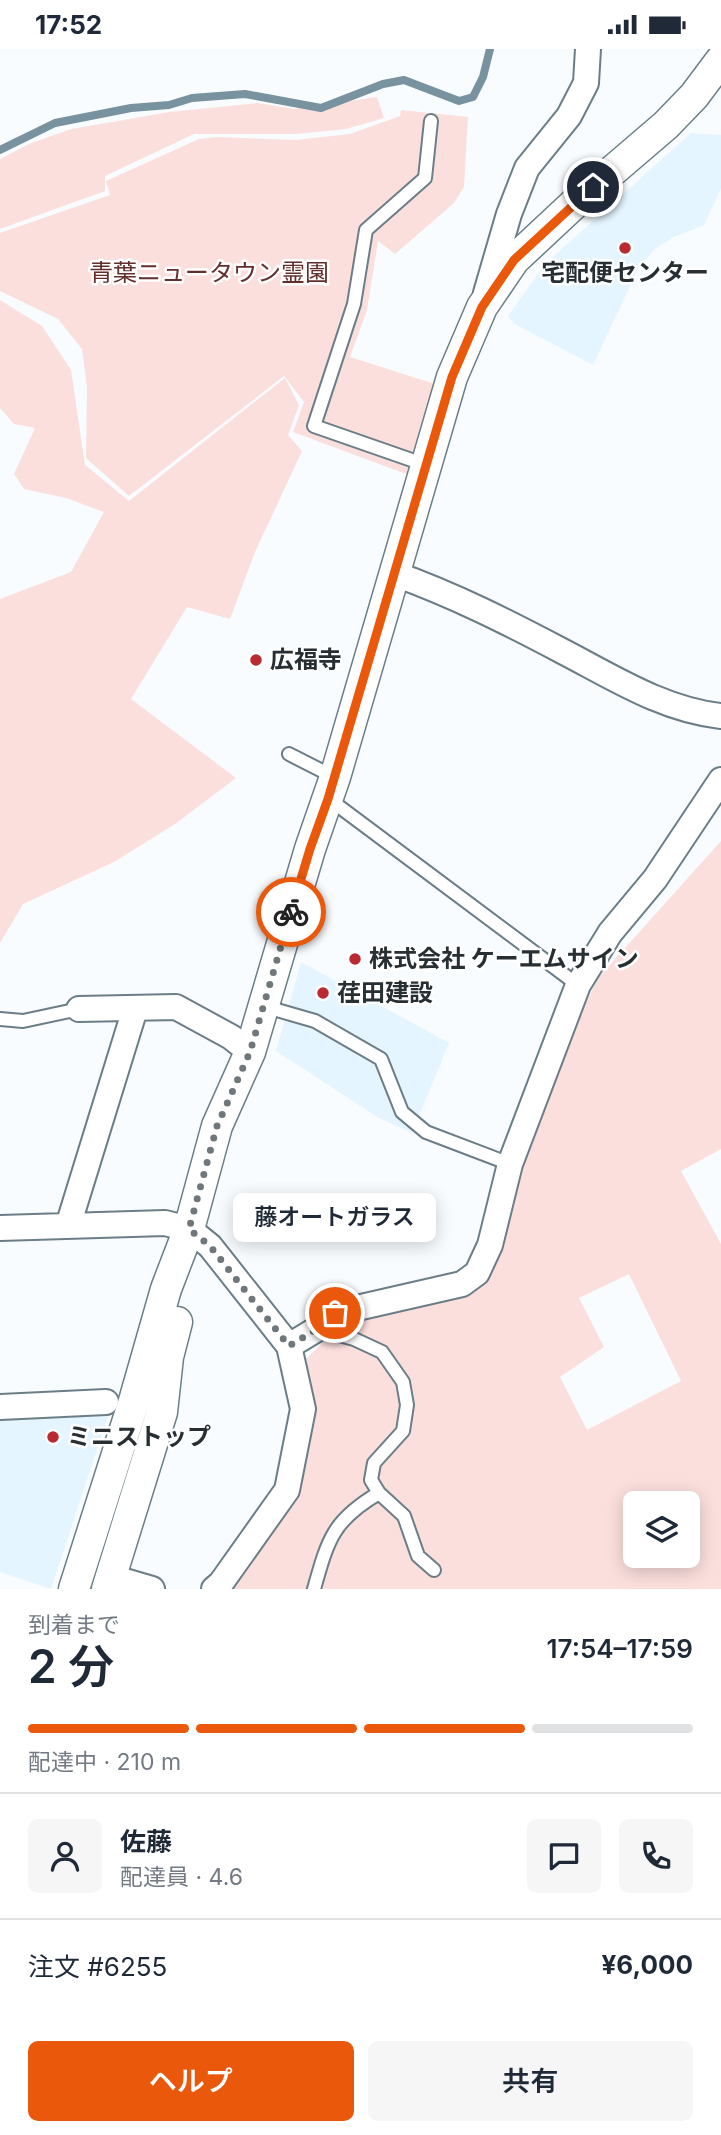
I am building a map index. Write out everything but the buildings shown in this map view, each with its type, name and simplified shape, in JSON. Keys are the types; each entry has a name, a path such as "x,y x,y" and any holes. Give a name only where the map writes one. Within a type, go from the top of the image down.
{"street":[{"path":"74,1589 122,1440 166,1289 189,1229 217,1126 250,1052 452,377 482,307 509,214 527,168 569,116 586,83 588,49"},
{"path":"706,49 721,53"},
{"path":"482,307 514,260 575,203 666,125 700,89 721,60"},
{"path":"395,574 502,619 640,692 674,707 721,716"},
{"path":"289,1346 317,1329 335,1313 462,1284 477,1273 490,1245 510,1164 579,985 610,933 655,879 721,780"},
{"path":"79,1009 176,1007 231,1037 250,1052"},
{"path":"68,1226 135,1009"},
{"path":"0,1228 165,1223 189,1229 210,1246 289,1346 303,1409 287,1490 214,1589"},
{"path":"152,1589 109,1583 162,1412 167,1357 188,1277 189,1229"},
{"path":"0,1407 106,1402"}],"lane":[{"path":"427,465 314,426 354,304 366,230 425,178 431,121"},
{"path":"289,754 579,985"},
{"path":"262,1006 315,1021 381,1059 402,1112 425,1132 510,1164"},
{"path":"0,1019 23,1021 79,1009"},
{"path":"317,1329 354,1339 382,1352 403,1382 407,1405 403,1431 374,1463 371,1480 379,1493 404,1516 418,1556 434,1570"},
{"path":"314,1589 325,1549 340,1524 355,1507 379,1493"}],"shaded area":[{"path":"691,133 721,135 721,189 704,225 674,237 655,249 639,267 593,365 513,323 508,316 545,264"},
{"path":"301,962 449,1043 412,1133 379,1118 276,1051"},
{"path":"111,1407 51,1589 0,1572 0,1414"}],"green space":[{"path":"377,97 384,118 346,129 296,134 194,134 105,176 105,191 0,229 0,159 29,144 71,129 169,112 258,103 294,109"},
{"name":"青葉ニュータウン霊園","path":"401,110 468,117 464,187 454,203 395,254 378,241 367,310 350,357 438,385 414,477 293,432 304,402 284,376 129,496 86,458 87,387 82,349 58,319 0,291 0,233 110,195 106,181 199,139 217,137 295,140 350,134 400,116"},
{"path":"0,300 42,326 71,370 85,465 129,501 285,378 299,405 288,435 302,451 255,552 230,619 187,607 131,699 236,778 175,824 114,862 23,904 0,943 0,599 71,572 104,512 66,498 24,489 14,474 35,428 14,424 0,408"},
{"path":"721,841 721,1149 681,1171 721,1244 721,1589 220,1589 276,1514 303,1362 346,1320 454,1294 522,1152 542,1094 598,978","holes":["629,1274 681,1381 587,1430 560,1377 604,1347 579,1298"]}],"waterway":[{"path":"0,150 55,123 131,108 169,105 192,98 245,94 321,108 383,84 404,80 459,101 473,97 483,77 490,49"}],"way so far":[{"path":"291,912 250,1052 217,1126 189,1229 210,1246 289,1346 317,1329 335,1313"}],"place":[{"name":"宅配便センター","path":"625,248"},
{"name":"広福寺","path":"256,660"},
{"name":"株式会社 ケーエムサイン","path":"355,959"},
{"name":"荏田建設","path":"323,993"},
{"name":"藤オートガラス","path":"335,1313"},
{"name":"ミニストップ","path":"53,1437"}],"route":[{"path":"291,912 328,799 452,377 482,307 514,260 593,187"}]}
